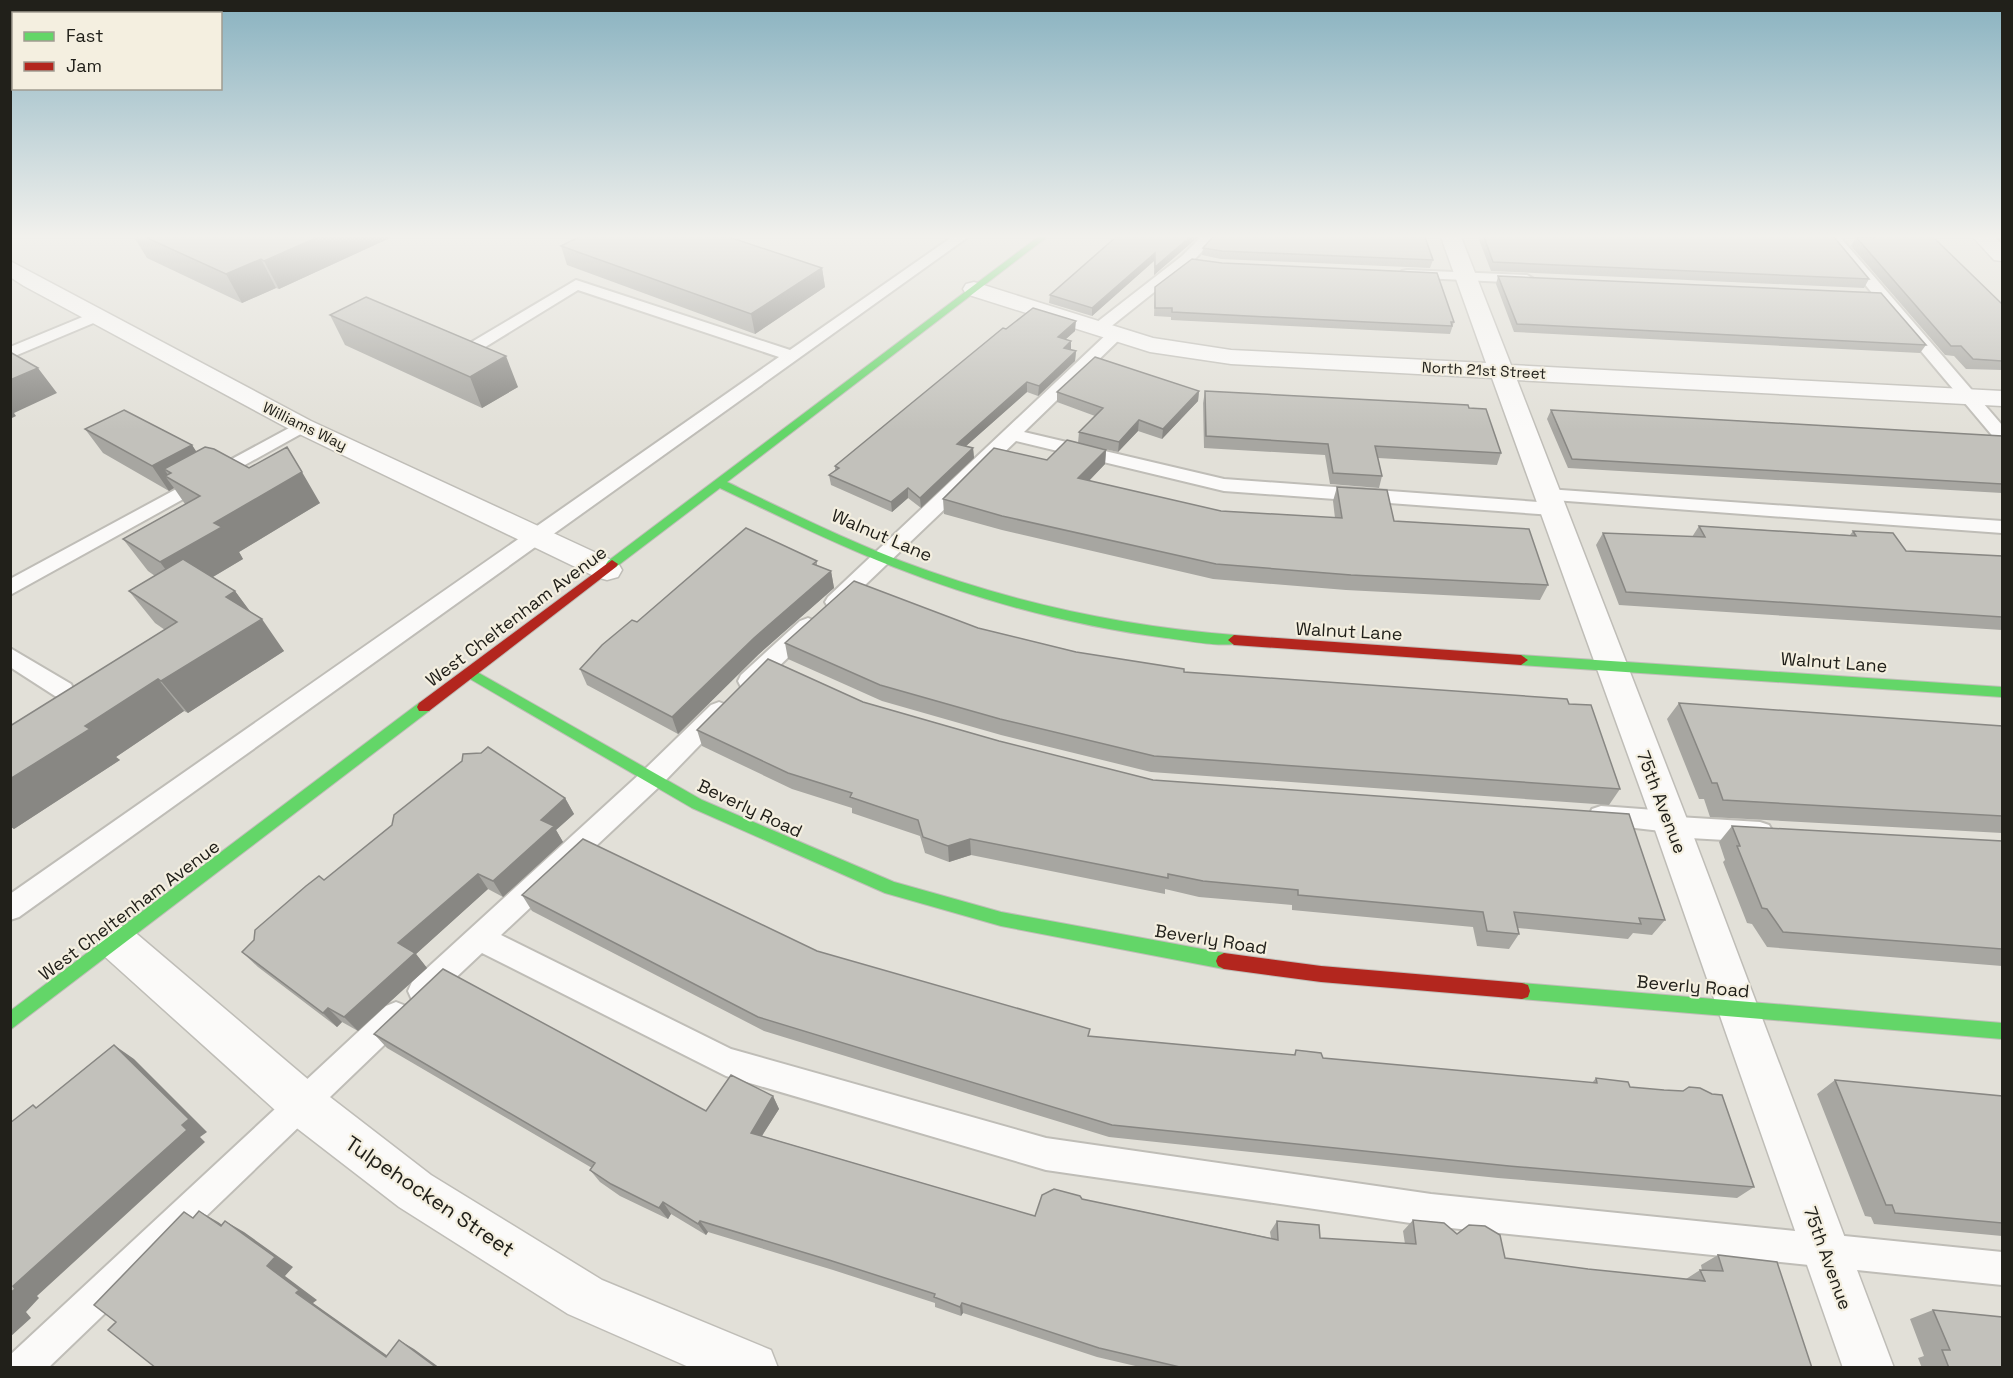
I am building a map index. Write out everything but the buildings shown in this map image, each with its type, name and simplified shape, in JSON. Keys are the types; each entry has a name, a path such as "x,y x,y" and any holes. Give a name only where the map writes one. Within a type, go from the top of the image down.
{"main road":[{"name":"West Cheltenham Avenue","path":"10,1023 958,301"},
{"name":"Walnut Lane","path":"719,483 885,557 964,587 1042,609 1200,638 2002,692"},
{"name":"Beverly Road","path":"470,673 698,804 891,888 1001,919 1205,958 1321,974 2002,1031"}],"street":[{"name":"Williams Way","path":"71,301 302,426 540,536 607,570"},
{"name":"North 21st Street","path":"1012,301 1150,345 1231,357 2002,398"},
{"name":"75th Avenue","path":"1475,301 1869,1368"},
{"name":"Tulpehocken Street","path":"117,942 301,1103 415,1191 585,1297 753,1368"}],"lane":[{"path":"476,346 549,301"},
{"path":"625,301 791,357"},
{"path":"10,909 870,301"},
{"path":"32,1365 301,1103 652,778 779,667 885,557 1010,434 1107,332 1141,301"},
{"path":"1887,301 2002,436"},
{"path":"10,353 97,316"},
{"path":"10,588 302,426"},
{"path":"1010,434 1224,485 2002,527"},
{"path":"10,656 63,690"},
{"path":"1575,814 1778,833"},
{"path":"479,938 726,1062 1046,1154 1431,1210 2002,1269"}],"traffic: fast":[{"path":"612,564 958,301"},
{"path":"719,483 875,555 978,592 1105,624 1234,640"},
{"path":"1521,660 2002,692"},
{"path":"470,673 697,804 891,888 1001,919 1224,961"},
{"path":"10,1022 424,707"},
{"path":"1522,991 2002,1031"}],"traffic: jam":[{"path":"424,707 612,564"},
{"path":"1234,640 1521,660"},
{"path":"1224,961 1321,974 1522,991"}]}
